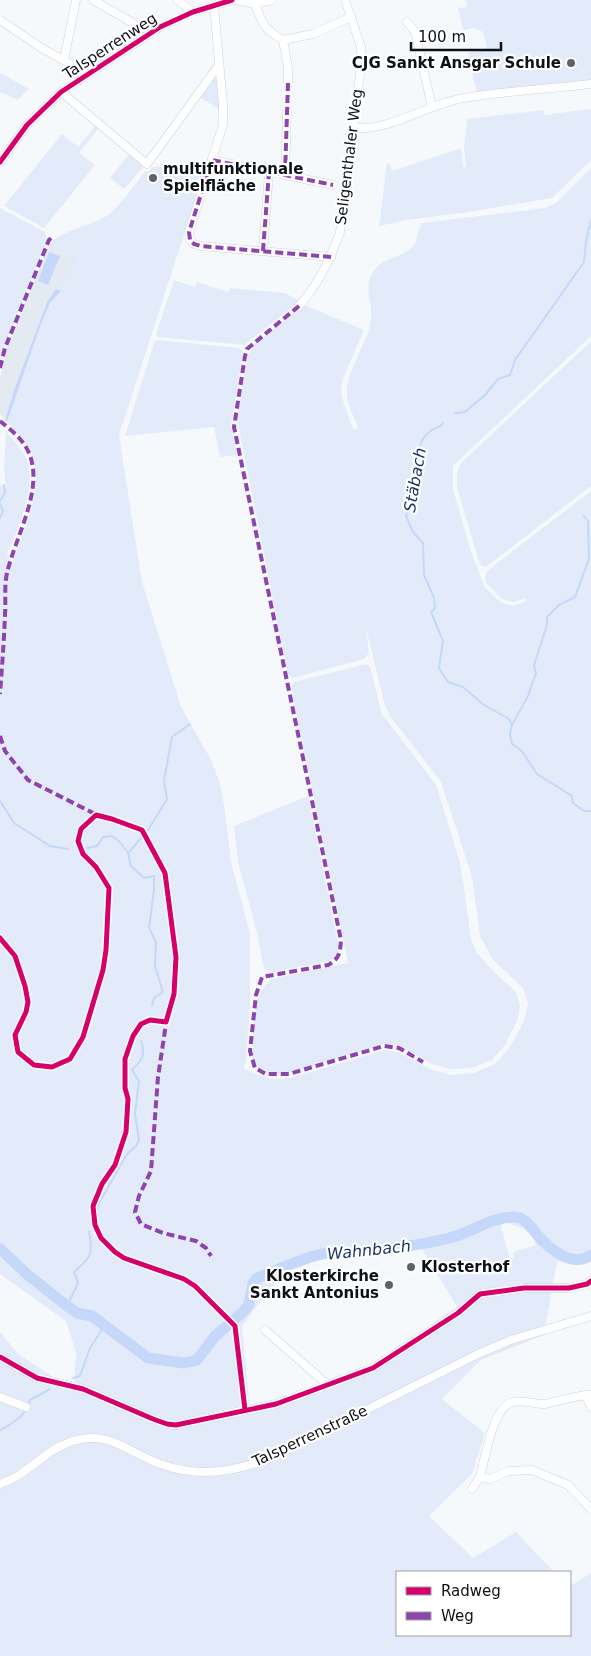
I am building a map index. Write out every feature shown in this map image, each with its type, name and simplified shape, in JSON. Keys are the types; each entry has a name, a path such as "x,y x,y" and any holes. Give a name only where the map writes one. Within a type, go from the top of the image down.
{"street":[{"path":"64,60 76,0"},
{"path":"93,0 142,28 160,27"},
{"path":"177,0 192,12"},
{"name":"Talsperrenweg","path":"0,162 27,125 61,92 160,27 192,12 232,0"},
{"path":"236,0 255,4 272,0"},
{"name":"Seligenthaler Weg","path":"299,306 331,257 340,232 348,157 361,67 361,47 345,0"},
{"path":"255,4 263,25 283,40 313,34 351,17"},
{"path":"214,6 223,105 222,125 189,232 190,240 194,244 201,246 331,257"},
{"path":"0,20 43,49 80,69 96,68"},
{"path":"407,22 415,31 432,108"},
{"path":"283,40 288,68 288,83"},
{"path":"61,92 147,164 219,65"},
{"path":"353,128 368,129 392,123 463,98 591,84"},
{"path":"285,175 287,111"},
{"path":"212,160 333,186"},
{"path":"263,251 269,172"},
{"path":"0,1357 37,1378 83,1389 167,1424 176,1424 276,1404 373,1368 458,1313 480,1294 524,1288 569,1288 591,1281"},
{"name":"Talsperrenstraße","path":"0,1484 19,1474 52,1450 70,1442 91,1438 108,1440 147,1459 172,1468 196,1473 221,1472 244,1468 266,1460 503,1344 591,1316"},
{"path":"265,1330 328,1384"},
{"path":"472,1490 480,1477 496,1419 501,1409 510,1403 520,1401 542,1404 588,1395 591,1407"},
{"path":"0,1397 26,1406"},
{"path":"480,1477 490,1479 508,1471 532,1470 568,1485 591,1509"}],"shaded area":[{"path":"466,0 591,0 591,80 477,94 468,53 487,48 483,32 474,28 463,30 458,8 467,7"},
{"path":"0,73 29,89 18,100 0,92"},
{"path":"212,77 217,79 220,110 198,96"},
{"path":"591,109 591,160 552,198 379,226 387,163 389,163 392,171 461,148 463,167 466,167 464,148 467,119 543,110 544,115"},
{"path":"93,124 100,130 97,130 79,153 95,165 44,228 4,206 62,134 78,147 94,128"},
{"path":"130,153 142,163 143,167 124,189 110,178"},
{"path":"200,163 204,165 205,170 119,435 142,582 181,707 210,758 220,783 231,862 250,933 250,1007 244,1069 271,1079 290,1078 385,1050 398,1052 430,1069 451,1075 474,1073 495,1064 510,1047 524,1021 528,1004 523,988 493,960 480,936 472,877 441,782 390,716 385,706 366,628 369,653 364,659 293,678 288,675 237,419 248,355 255,344 304,305 364,330 341,387 345,406 354,430 358,428 349,404 347,387 352,368 369,329 371,315 369,283 374,271 384,262 412,247 422,223 545,208 556,203 591,168 591,336 453,466 453,489 469,545 484,586 500,602 513,606 527,601 525,599 513,602 502,599 487,584 485,579 487,571 591,491 591,1251 557,1262 544,1335 481,1360 442,1399 485,1433 472,1474 429,1516 473,1558 516,1532 553,1571 396,1571 396,1636 571,1636 571,1585 591,1573 591,1656 0,1656 0,1332 18,1354 53,1377 74,1385 76,1353 66,1321 0,1274 0,485 6,486 4,470 6,431 27,460 30,482 25,508 7,554 13,564 32,507 36,473 31,452 23,439 7,422 41,324 50,303 60,291 56,289 80,258 48,248 58,237 108,215 123,200 146,170 148,172 153,167","holes":["507,1223 521,1228 531,1236 536,1245 513,1252 514,1257 510,1258 501,1228 502,1224","416,1239 457,1307 435,1322 433,1326 377,1364 250,1410 242,1326 283,1272 329,1253"]},
{"path":"0,208 45,232 47,240 0,360"},
{"path":"48,248 80,258 47,302 14,390 5,420 0,414 0,378 7,348"},
{"path":"174,280 195,287 197,282 228,292 230,288 285,293 300,301 244,345 158,337 156,334"},
{"path":"157,340 240,348 243,352 231,425 237,455 220,457 214,427 125,436 154,343"},
{"path":"591,341 591,486 486,567 480,565 457,488 457,473 460,464"},
{"path":"366,664 370,667 382,714 436,785 459,859 471,939 477,953 516,992 520,1005 518,1019 505,1045 492,1060 472,1068 451,1069 432,1064 400,1046 385,1044 288,1073 272,1074 260,1069 252,1057 255,1014 260,993 265,985 272,979 348,963 291,688 294,682"},
{"path":"308,796 339,947 337,955 330,961 273,972 267,971 263,965 257,933 238,862 234,826"}],"water":[{"path":"49,252 60,256 48,285 38,281"},
{"path":"56,289 61,291 50,303 41,324 7,422 5,420 14,390 47,302"}],"waterway":[{"name":"Stäbach","path":"455,413 465,412 485,395 498,379 510,375 515,360 584,262 591,220"},
{"name":"Stäbach","path":"443,423 427,434 420,446 417,483 406,516 413,532 423,543 424,575 434,598 435,608 431,612 443,641 439,668 448,682 463,687 484,705 509,719 512,725 510,734 512,744 521,750 537,774 572,796 573,803 584,811 591,811"},
{"path":"0,501 5,493 4,485"},
{"path":"0,504 3,511 0,518"},
{"path":"512,725 528,696 536,673 534,665 547,625 547,617 559,605 575,597 589,559 588,521 584,516"},
{"path":"129,852 148,830 167,799 164,781 172,737 190,724"},
{"path":"0,801 14,823 50,846 68,849"},
{"path":"87,848 97,846 103,837 112,836 120,842 128,853 131,866 144,878 154,876 149,928 156,942 155,966 163,992 154,998 152,1006"},
{"path":"97,1211 99,1203 127,1154 136,1146 139,1140 135,1114 139,1081 132,1070 143,1054 141,1041"},
{"name":"Wahnbach","path":"0,1249 28,1275 67,1306 77,1313 92,1316 148,1358 184,1363 197,1360 215,1336 243,1312 249,1304 253,1283 257,1278 314,1256 333,1252 377,1250 428,1243 460,1235 507,1217 519,1218 527,1222 547,1245 558,1254 578,1260 591,1255"},
{"path":"67,1306 78,1283 74,1272 90,1254 89,1231"},
{"path":"73,1378 80,1376 90,1348 105,1325"},
{"path":"0,1430 19,1418 26,1410 30,1400 50,1389"}],"marked path":[{"path":"285,175 288,83"},
{"path":"331,257 201,246 194,244 190,240 189,232 212,160 333,185"},
{"path":"263,251 269,172"},
{"path":"0,368 5,348 49,240 53,236"},
{"path":"299,306 247,349 234,427 341,940 339,955 328,965 262,977 256,995 250,1051 255,1068 266,1074 289,1074 384,1046 399,1048 423,1062"},
{"path":"0,421 20,439 29,454 33,470 33,487 29,505 11,557 6,578 0,694"},
{"path":"0,736 5,751 28,780 99,816"},
{"path":"167,1017 158,1077 151,1171 139,1196 135,1212 141,1224 163,1233 196,1241 206,1248 211,1256"}],"cycle path":[{"path":"0,162 27,125 61,92 160,27 193,12 232,0"},
{"path":"0,938 15,956 28,1002 26,1012 15,1035 18,1052 34,1065 52,1067 70,1059 83,1037 103,970 106,950 109,888 96,867 83,854 78,841 81,829 96,815 142,830 165,873 176,957 174,994 166,1022 150,1020 141,1024 133,1036 125,1059 125,1088 128,1099 126,1132 115,1165 102,1184 93,1206 95,1225 101,1238 115,1252 124,1258 184,1279 195,1286 235,1326 245,1410"},
{"path":"0,1357 37,1378 83,1389 153,1419 176,1425 276,1404 373,1368 458,1313 480,1294 524,1288 569,1288 587,1284 591,1281"}],"place":[{"name":"CJG Sankt Ansgar Schule","path":"571,63"},
{"name":"multifunktionale Spielfläche","path":"153,178"},
{"name":"Klosterhof","path":"411,1267"},
{"name":"Klosterkirche Sankt Antonius","path":"389,1285"}]}
